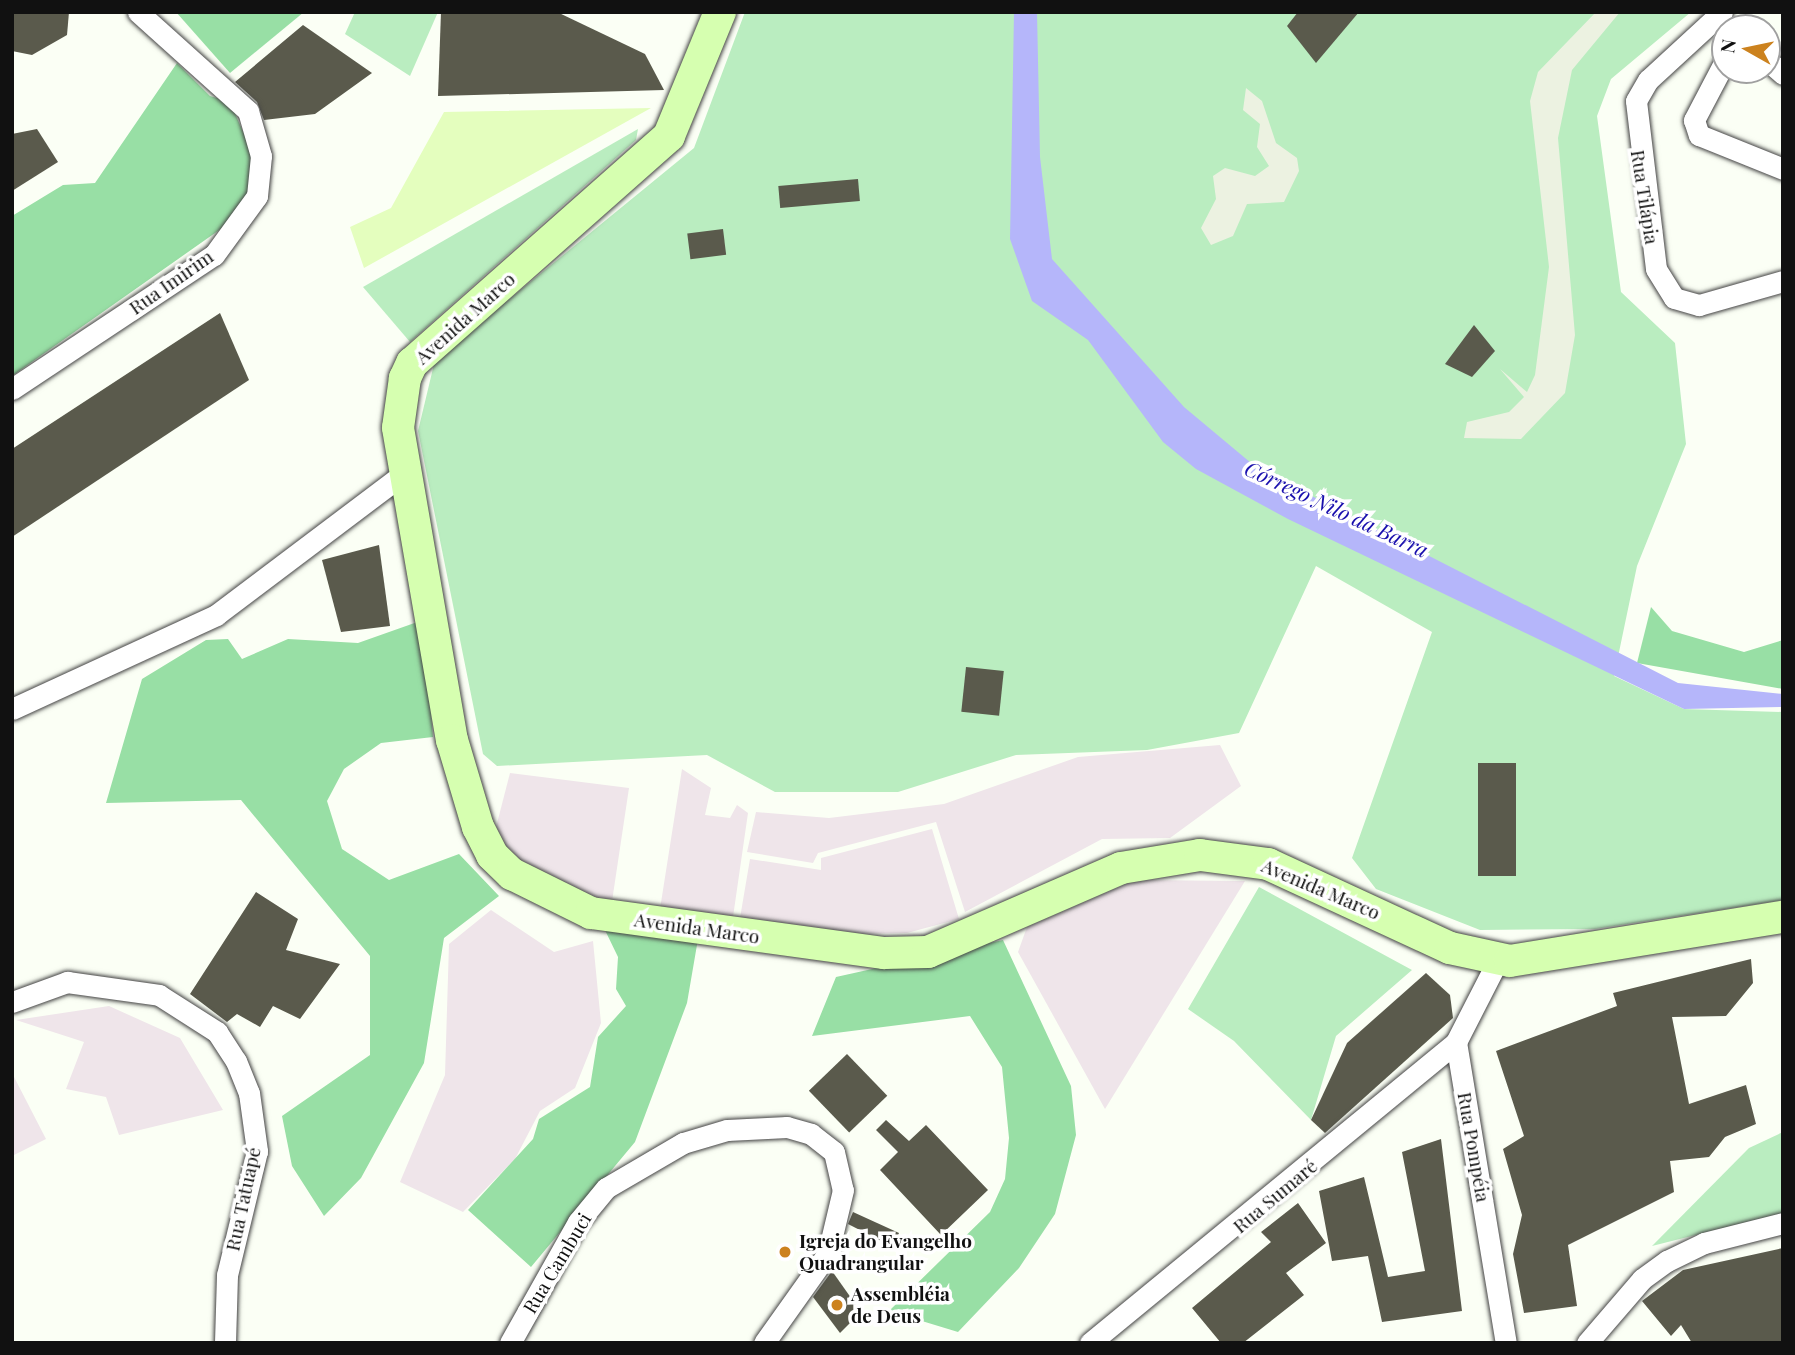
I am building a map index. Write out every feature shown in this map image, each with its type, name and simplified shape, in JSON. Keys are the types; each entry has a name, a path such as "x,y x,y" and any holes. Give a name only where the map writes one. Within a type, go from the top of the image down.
{"main road":[{"name":"Avenida Marco","path":"720,12 694,83 669,136 650,157 412,363 398,428 452,740 478,827 512,874 591,913 884,953 928,952 1121,868 1200,855 1235,856 1328,888 1450,948 1498,960 1593,952 1783,918"}],"street":[{"name":"Rua Imirim","path":"12,389 214,255 257,196 261,156 248,111 138,12"},
{"name":"Rua Tilápia","path":"1722,12 1648,79 1636,101 1656,269 1674,298 1699,305 1783,281"},
{"path":"1713,84 1694,120 1699,135 1783,169"},
{"path":"12,709 216,615 407,472"},
{"path":"1456,1042 1498,960"},
{"name":"Rua Tatuapé","path":"12,1002 67,982 159,995 217,1032 236,1060 249,1093 257,1151 228,1275 225,1343"},
{"name":"Rua Sumaré","path":"1090,1343 1456,1042"},
{"name":"Rua Pompéia","path":"1456,1042 1506,1343"},
{"name":"Rua Cambuci","path":"510,1343 578,1222 606,1188 683,1143 727,1130 787,1127 811,1134 834,1152 843,1190 828,1253 764,1343"},
{"path":"1587,1343 1642,1279 1667,1261 1704,1243 1783,1223"}],"shaded area":[{"path":"176,12 304,12 230,73"},
{"path":"355,12 438,12 410,76 345,34"},
{"path":"745,12 1691,12 1611,79 1597,116 1621,292 1675,343 1686,444 1637,566 1614,676 1684,709 1783,712 1783,900 1595,929 1480,930 1376,889 1352,858 1432,632 1316,566 1239,733 1147,750 1016,755 898,792 775,792 707,755 497,766 483,754 418,431 435,360 694,148"},
{"path":"1596,12 1620,12 1572,70 1558,138 1575,335 1565,393 1521,439 1464,438 1467,422 1509,412 1524,397 1500,369 1527,392 1535,375 1549,267 1530,101 1538,72"},
{"path":"177,63 210,96 230,102 251,150 250,190 225,226 12,376 12,216 63,185 95,183"},
{"path":"1246,88 1262,101 1276,143 1297,158 1299,171 1284,202 1247,204 1233,236 1211,245 1201,228 1216,199 1213,176 1225,168 1255,176 1269,166 1257,147 1260,124 1243,110"},
{"path":"638,129 636,140 410,342 363,287"},
{"path":"1651,607 1672,631 1744,652 1783,640 1783,689 1637,663"},
{"path":"423,620 433,737 381,743 344,769 327,801 342,849 389,880 459,854 499,896 444,938 424,1063 361,1178 324,1216 292,1166 282,1116 370,1055 370,956 241,800 106,803 142,679 206,640 228,639 242,659 288,639 358,643"},
{"path":"1220,745 1241,786 1170,838 1102,839 965,912 936,822 818,853 813,863 747,852 756,812 829,818 944,804 1078,757"},
{"path":"682,769 711,788 705,815 730,818 737,805 748,813 733,917 660,909"},
{"path":"510,773 629,788 611,908 509,854 494,835"},
{"path":"932,829 959,919 907,933 852,934 740,918 750,859 821,870 821,858"},
{"path":"1135,880 1245,881 1105,1109 1018,952 1027,927"},
{"path":"1259,887 1412,970 1336,1036 1311,1120 1234,1041 1188,1009"},
{"path":"491,910 554,952 593,941 601,1023 575,1088 540,1111 515,1159 463,1212 400,1182 445,1075 449,944"},
{"path":"603,926 698,939 687,1003 635,1142 531,1267 468,1210 533,1139 539,1119 590,1087 598,1037 626,1006 616,989 618,957"},
{"path":"1003,940 1071,1086 1076,1135 1055,1214 1019,1268 958,1332 889,1311 990,1212 1005,1179 1009,1138 1002,1067 970,1016 812,1036 836,977"},
{"path":"109,1006 180,1038 223,1110 119,1135 106,1097 66,1089 84,1042 16,1020"},
{"path":"12,1073 46,1139 12,1156"},
{"path":"1783,1132 1783,1213 1652,1246 1749,1148"}],"sand":[{"path":"651,108 364,268 350,227 391,208 444,112"}],"water":[{"path":"1014,12 1037,12 1040,157 1052,259 1184,407 1257,468 1678,683 1783,694 1783,707 1684,709 1288,519 1196,469 1163,442 1088,340 1032,301 1010,239"}],"building":[{"path":"12,12 69,12 67,35 32,55 12,51"},
{"path":"441,12 557,12 645,54 664,90 438,96"},
{"path":"1298,12 1359,12 1316,63 1287,26"},
{"path":"303,25 372,73 315,114 264,120 257,102 235,82"},
{"path":"37,129 58,162 12,191 12,134"},
{"path":"858,179 860,201 780,208 778,186"},
{"path":"723,229 726,255 690,259 687,233"},
{"path":"220,313 249,380 12,537 12,449"},
{"path":"1474,325 1495,351 1472,377 1445,364"},
{"path":"379,545 390,626 341,632 322,560"},
{"path":"966,667 1004,671 999,716 961,712"},
{"path":"1478,763 1516,763 1516,876 1478,876"},
{"path":"256,892 298,919 286,950 340,964 300,1019 273,1006 260,1027 237,1014 227,1022 190,994"},
{"path":"1751,959 1753,983 1726,1016 1672,1017 1689,1104 1746,1085 1756,1124 1725,1137 1709,1157 1670,1161 1674,1192 1568,1245 1577,1306 1524,1313 1513,1254 1522,1215 1503,1149 1524,1136 1496,1051 1617,1006 1613,993"},
{"path":"1426,973 1450,995 1453,1018 1325,1133 1311,1120 1347,1043"},
{"path":"847,1054 887,1096 849,1133 809,1091"},
{"path":"886,1120 909,1141 926,1125 988,1190 941,1235 880,1170 898,1152 876,1130"},
{"path":"1441,1139 1462,1311 1382,1322 1368,1256 1332,1261 1319,1191 1364,1177 1388,1277 1425,1271 1402,1152"},
{"path":"1298,1203 1326,1243 1286,1273 1304,1295 1243,1343 1221,1343 1192,1308 1271,1242 1261,1232"},
{"path":"853,1212 899,1233 893,1247 848,1224"},
{"path":"1783,1248 1783,1343 1692,1343 1681,1325 1671,1336 1642,1301 1683,1270"},
{"name":"Assembléia de Deus","path":"832,1271 861,1312 840,1333 813,1297"}],"place":[{"name":"Igreja do Evangelho Quadrangular","path":"785,1252"},
{"name":"Assembléia de Deus","path":"837,1305"}],"water label":[{"name":"Córrego Nilo da Barra","path":"1337,508"}]}
